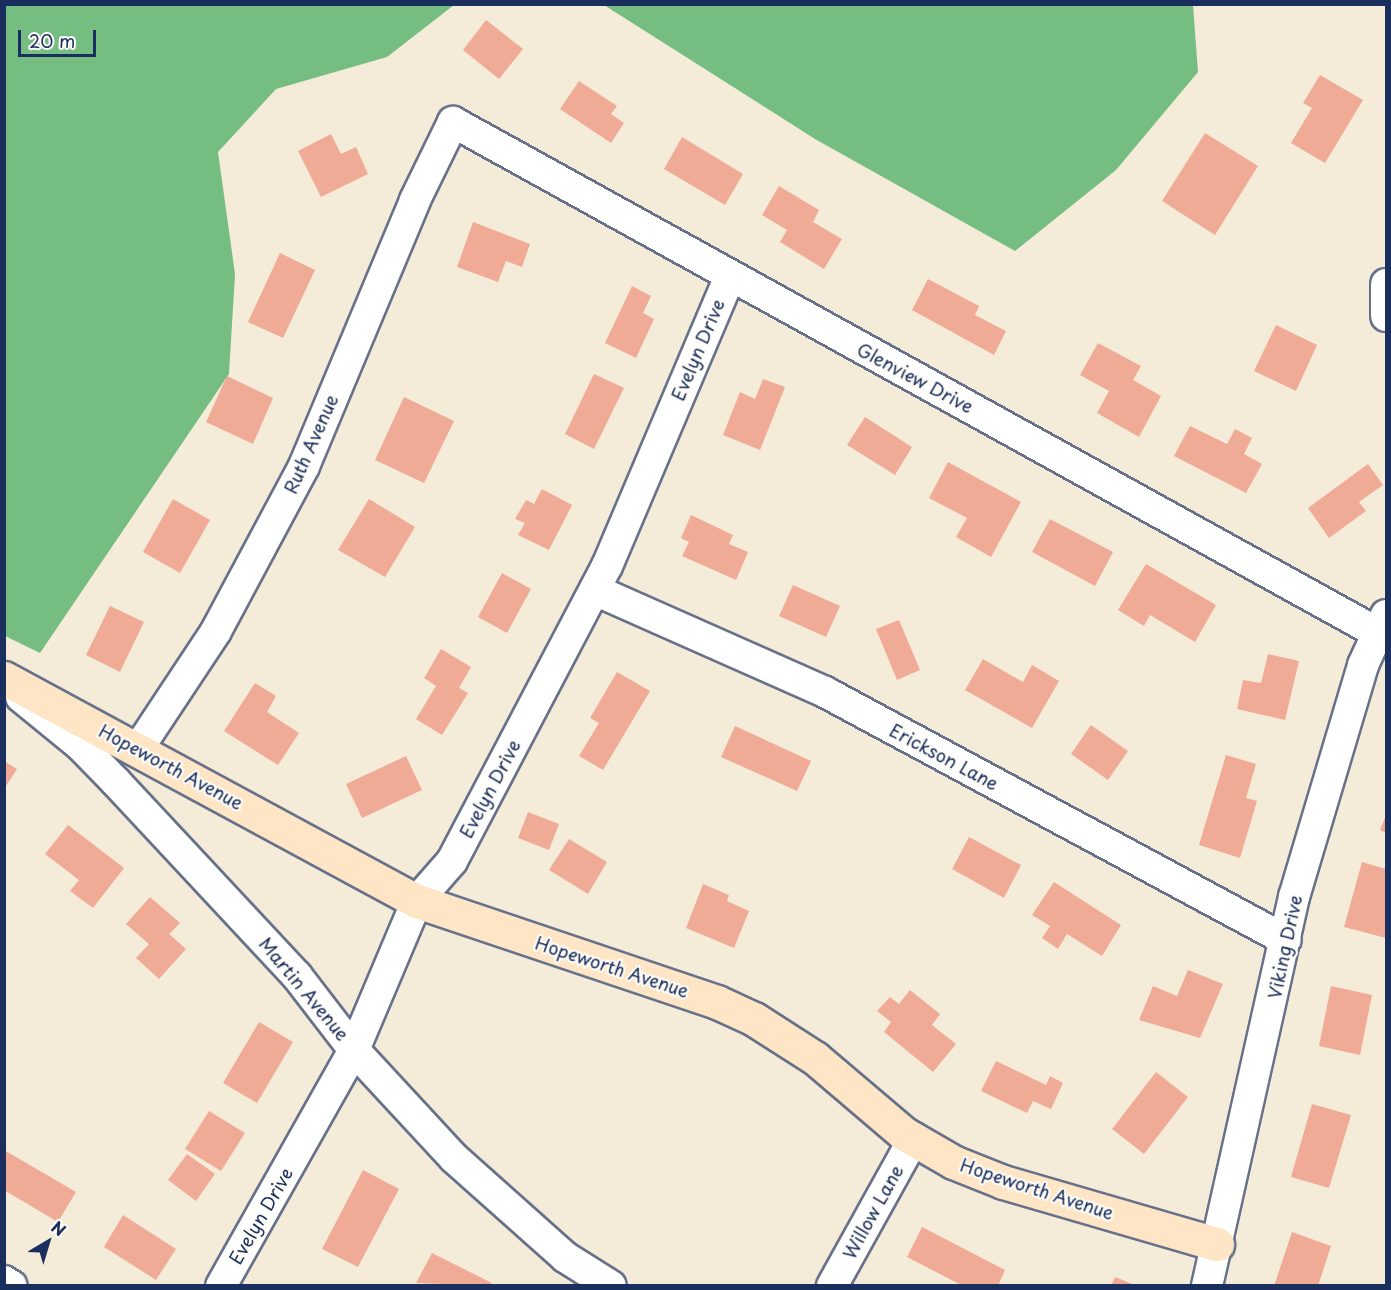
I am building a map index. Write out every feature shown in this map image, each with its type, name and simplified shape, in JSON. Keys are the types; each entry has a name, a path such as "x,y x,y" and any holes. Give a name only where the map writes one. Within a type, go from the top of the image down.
{"street":[{"name":"Glenview Drive","path":"453,122 730,276 1382,624"},
{"name":"Ruth Avenue","path":"138,749 216,630 304,466 415,200 453,122"},
{"name":"Evelyn Drive","path":"221,1286 354,1050 417,901 452,861 595,590 730,276"},
{"path":"1386,284 1386,316"},
{"name":"Erickson Lane","path":"595,590 825,692 1286,940"},
{"name":"Viking Drive","path":"1208,1286 1294,897 1363,665 1382,624"},
{"name":"Hopeworth Avenue","path":"4,678 417,901 717,1002 745,1015 815,1058 914,1138 953,1162 1003,1182 1217,1244"},
{"name":"Martin Avenue","path":"4,684 81,746 116,782 297,976 354,1050 463,1166 565,1257 611,1286"},
{"name":"Willow Lane","path":"832,1286 914,1138"},
{"path":"4,1281 12,1286"}],"green space":[{"path":"5,5 454,5 387,57 276,89 218,152 235,274 229,374 40,653 5,636"},
{"path":"604,5 1193,5 1198,72 1116,170 1015,251 815,139"}],"building":[{"path":"486,20 523,49 499,79 463,50"},
{"path":"1320,75 1363,100 1325,163 1291,143 1312,108 1303,103"},
{"path":"579,81 617,106 611,114 624,123 611,143 560,109"},
{"path":"1205,133 1258,166 1215,235 1162,201"},
{"path":"331,134 341,154 356,147 368,174 321,197 298,151"},
{"path":"682,137 743,174 725,205 664,169"},
{"path":"779,186 819,210 813,222 842,239 824,269 780,242 787,230 762,215"},
{"path":"473,222 530,244 522,267 506,261 498,282 457,267"},
{"path":"280,253 315,270 283,338 248,322"},
{"path":"928,279 979,306 975,315 1006,331 994,355 912,310"},
{"path":"632,286 651,296 643,313 654,319 636,358 605,343"},
{"path":"1276,325 1317,345 1296,391 1254,371"},
{"path":"1098,343 1141,366 1133,380 1161,396 1139,437 1097,413 1109,391 1080,375"},
{"path":"594,374 624,388 594,449 565,434"},
{"path":"227,376 273,398 253,444 206,422"},
{"path":"763,379 785,387 760,450 723,435 740,392 755,399"},
{"path":"404,397 454,421 424,483 375,460"},
{"path":"865,417 912,447 895,475 847,445"},
{"path":"1190,426 1227,444 1235,429 1252,438 1244,454 1262,464 1246,493 1174,456"},
{"path":"948,462 1021,502 991,557 956,537 967,518 929,498"},
{"path":"1368,464 1383,485 1359,502 1366,511 1329,538 1308,508"},
{"path":"542,489 572,505 549,550 518,535 525,523 515,519 526,500 534,504"},
{"path":"173,499 210,520 180,573 143,552"},
{"path":"369,499 415,527 385,577 338,550"},
{"path":"691,515 733,535 729,544 748,552 736,580 682,556 689,542 681,538"},
{"path":"1050,519 1113,552 1095,586 1032,552"},
{"path":"1146,564 1216,605 1195,642 1150,615 1144,626 1118,610"},
{"path":"502,573 531,589 507,633 478,617"},
{"path":"793,585 840,606 826,637 779,616"},
{"path":"110,606 144,622 120,672 86,655"},
{"path":"899,620 920,670 897,680 876,629"},
{"path":"441,649 471,667 459,688 468,693 442,735 416,719 436,686 424,678"},
{"path":"1268,654 1299,661 1285,720 1237,709 1243,680 1261,683"},
{"path":"983,659 1023,682 1032,665 1059,681 1032,728 965,690"},
{"path":"617,672 650,691 603,770 579,756 599,723 590,718"},
{"path":"255,683 276,696 267,712 299,733 278,765 224,731"},
{"path":"1091,725 1128,751 1108,780 1071,754"},
{"path":"735,726 811,761 797,791 721,757"},
{"path":"1226,755 1256,764 1246,798 1257,801 1240,858 1199,845"},
{"path":"406,756 422,790 362,818 346,784"},
{"path":"4,761 17,769 4,789"},
{"path":"528,812 559,824 549,850 518,838"},
{"path":"1386,815 1386,833 1380,830"},
{"path":"68,825 124,868 93,908 70,891 79,880 45,854"},
{"path":"969,837 1021,865 1004,898 952,869"},
{"path":"569,839 607,862 588,894 549,870"},
{"path":"1362,862 1386,869 1386,938 1344,927"},
{"path":"1054,882 1121,925 1102,956 1067,934 1058,949 1042,938 1050,926 1032,915"},
{"path":"703,884 729,895 727,901 749,911 734,948 686,928"},
{"path":"150,897 180,923 169,934 186,949 159,979 136,958 149,944 126,924"},
{"path":"1188,970 1223,984 1200,1038 1139,1020 1153,986 1177,996"},
{"path":"1331,986 1372,995 1360,1055 1319,1046"},
{"path":"910,990 940,1014 932,1025 956,1044 933,1072 884,1032 891,1022 877,1011 890,997 899,1004"},
{"path":"259,1022 293,1042 257,1103 223,1083"},
{"path":"996,1061 1046,1085 1050,1076 1063,1083 1051,1109 1033,1101 1027,1113 981,1091"},
{"path":"1156,1072 1188,1097 1144,1154 1112,1129"},
{"path":"1312,1104 1351,1115 1329,1188 1291,1177"},
{"path":"209,1111 245,1133 221,1171 185,1149"},
{"path":"4,1150 76,1192 58,1222 4,1190"},
{"path":"187,1154 215,1174 196,1201 168,1180"},
{"path":"363,1170 399,1189 358,1267 322,1249"},
{"path":"123,1215 176,1249 156,1280 104,1247"},
{"path":"922,1227 1005,1270 998,1286 963,1286 907,1257"},
{"path":"1292,1232 1331,1246 1318,1286 1274,1286"},
{"path":"432,1253 492,1283 491,1286 416,1283"},
{"path":"1115,1277 1135,1285 1135,1286 1111,1286"}]}
